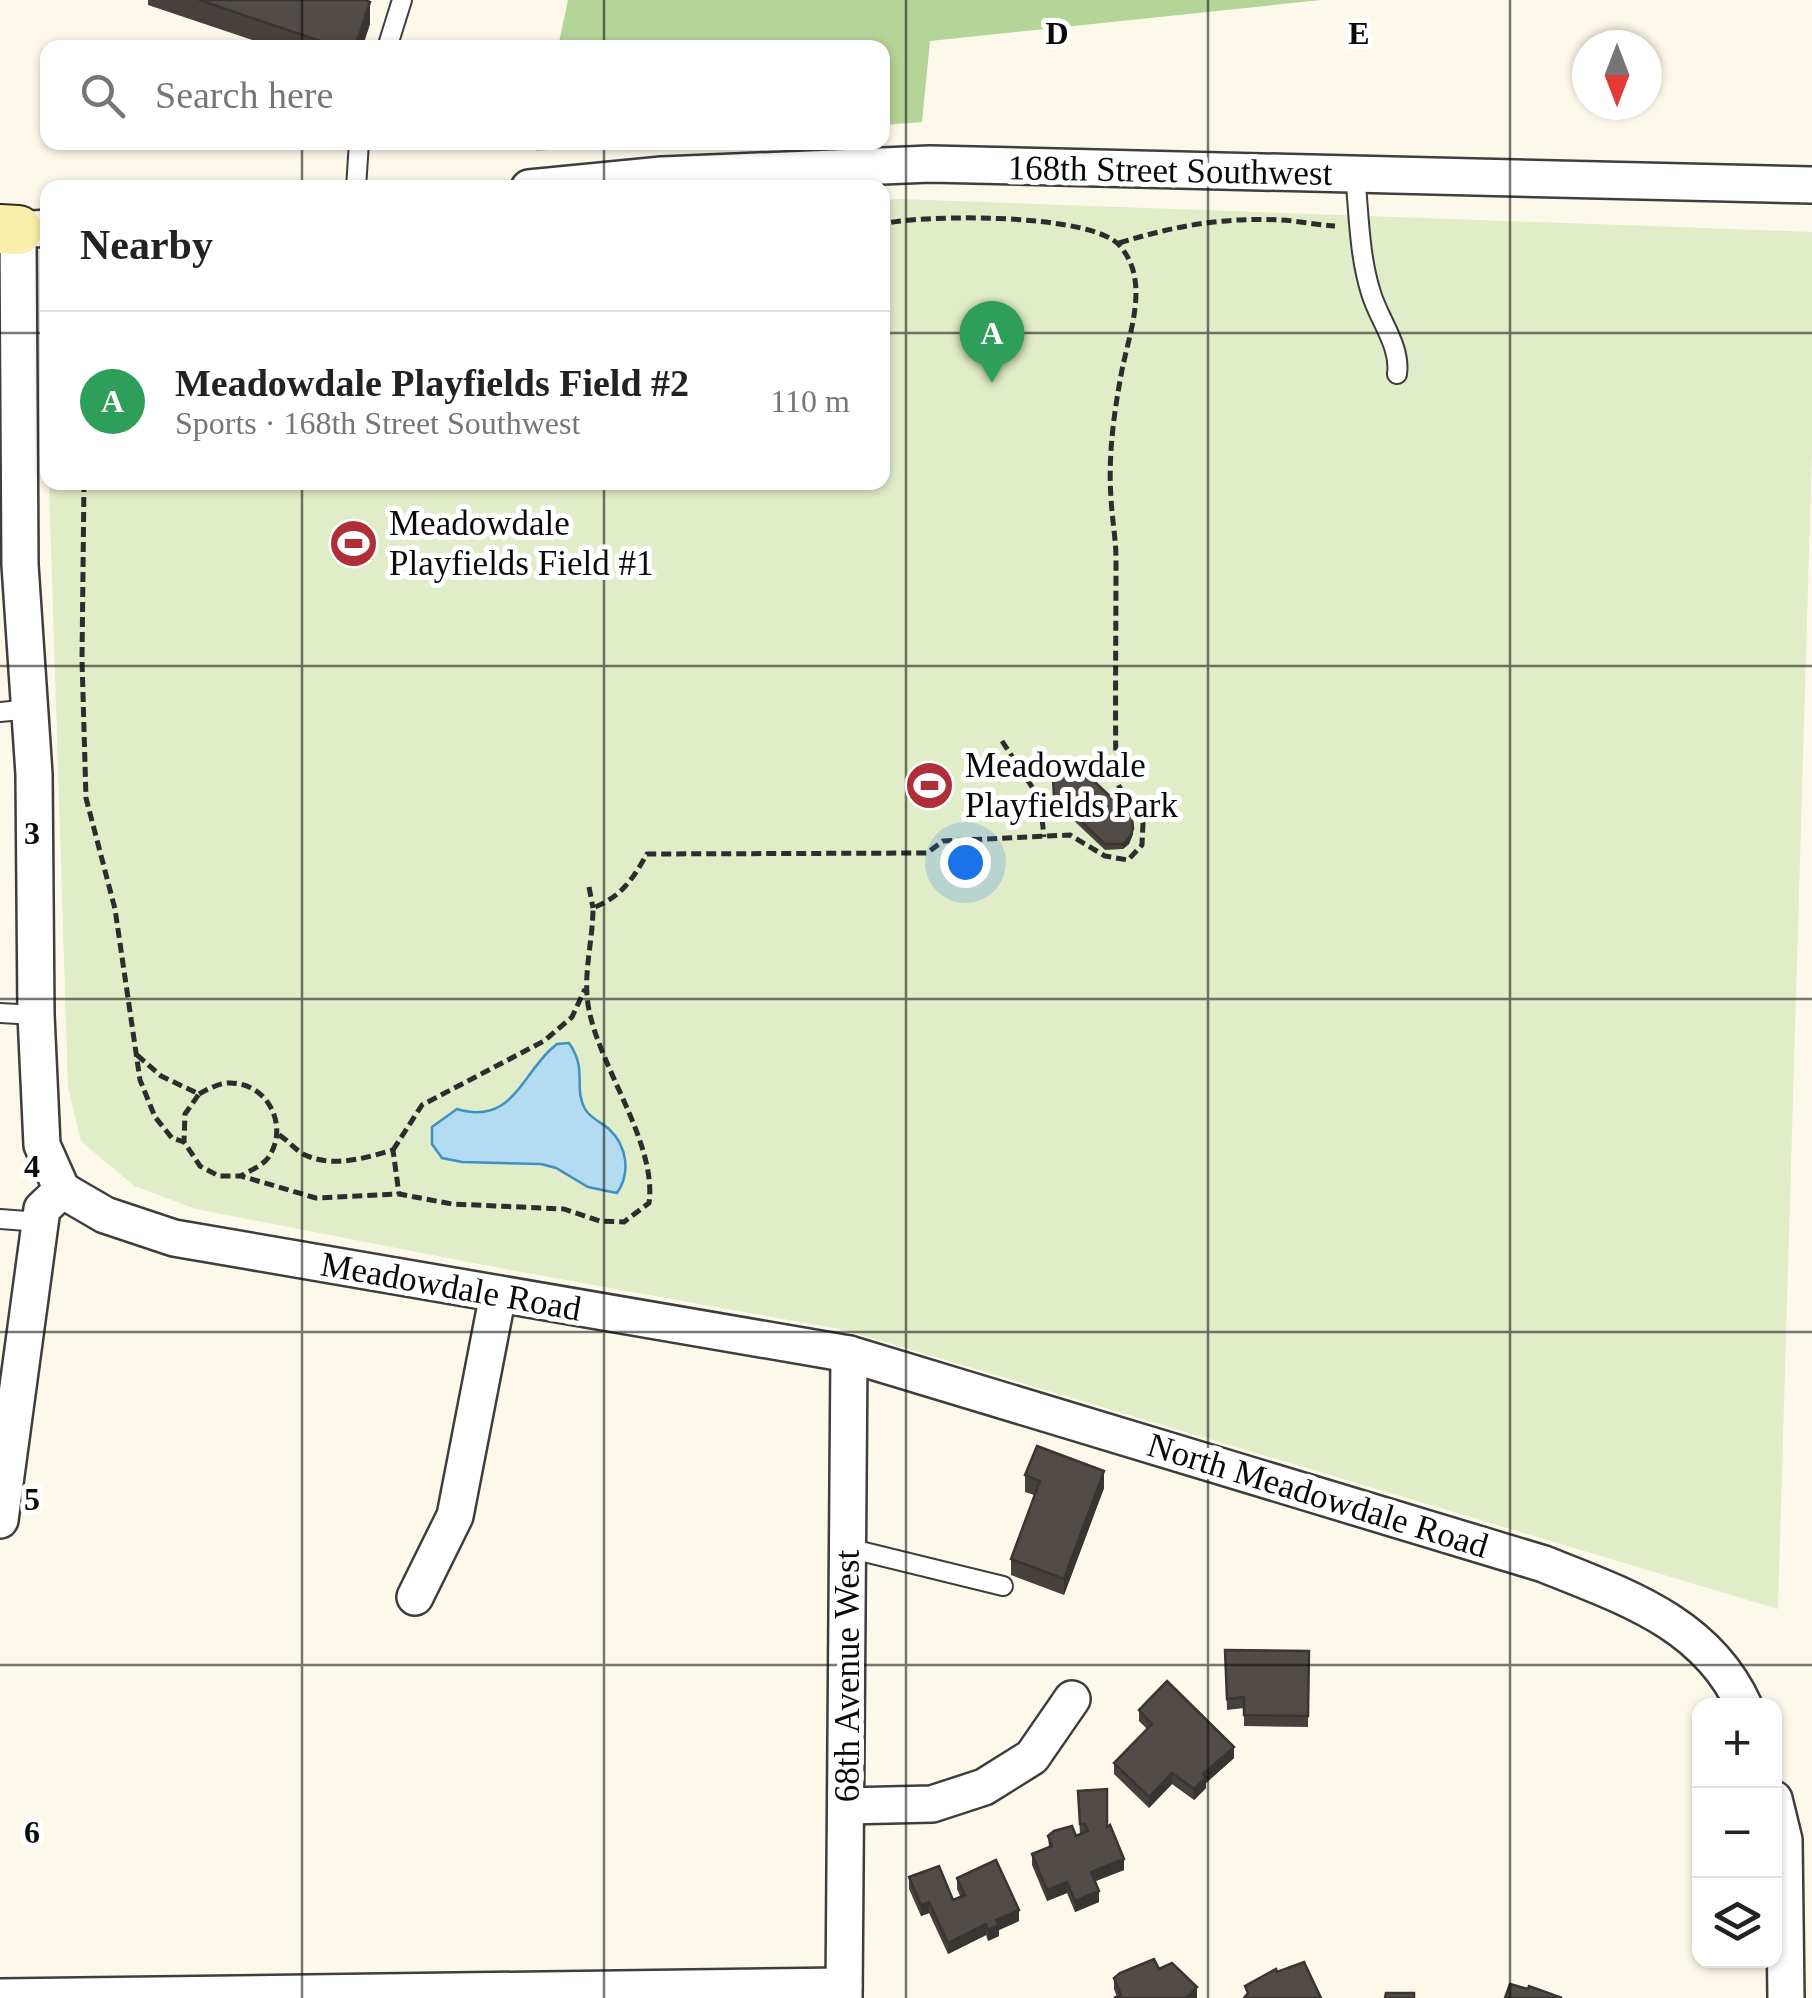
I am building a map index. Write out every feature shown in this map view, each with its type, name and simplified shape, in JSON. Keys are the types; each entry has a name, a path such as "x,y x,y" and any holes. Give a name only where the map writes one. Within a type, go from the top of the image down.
{"street":[{"name":"168th Street Southwest","path":"611,180 930,164 1812,186"},
{"path":"0,1520 42,1209 62,1190 42,1145 15,710 20,565 10,517 22,229"},
{"name":"Meadowdale Road","path":"62,1190 105,1215 174,1238 849,1354"},
{"path":"415,1597 456,1516 498,1294"},
{"name":"68th Avenue West","path":"844,1992 849,1354"},
{"name":"North Meadowdale Road","path":"849,1354 1544,1564 1619,1595 1690,1633 1736,1687 1741,1698"},
{"path":"846,1806 932,1804 984,1788 1032,1757 1072,1698"},
{"path":"1782,1832 1786,1998"},
{"path":"1784,1840 1812,1877"},
{"path":"0,1997 844,1992"}],"lane":[{"path":"390,40 402,0"},
{"path":"357,180 358,150"},
{"path":"1351,174 1362,257 1371,294 1399,360 1397,374"},
{"path":"0,1012 36,1015"},
{"path":"0,1219 40,1222"},
{"path":"848,1548 1004,1586"}],"path":[{"path":"1119,244 1219,220 1287,220 1341,226 1351,174"},
{"path":"592,908 628,888 647,854 927,853 943,841 1070,835 1106,856 1128,860 1142,845 1143,823 1116,780 1116,559 1110,470 1116,404 1136,290 1131,264 1119,244 1102,233 1048,224 932,217 890,223"},
{"path":"84,490 82,660 86,798 115,909 140,1080 155,1117 172,1138 184,1142"},
{"path":"1002,742 1040,799 1044,837"},
{"path":"241,1176 267,1160 278,1135 275,1113 264,1096 244,1084 224,1082 199,1094 186,1114 184,1142 200,1166 219,1176 241,1176 316,1198 399,1194 452,1204 564,1209 600,1221 624,1222 649,1203 647,1166 590,1012 586,986 592,939 589,888"},
{"path":"399,1194 393,1150 422,1105 544,1041 572,1017 586,986"},
{"path":"135,1053 161,1076 199,1094"},
{"path":"278,1135 289,1140 301,1154 325,1162 356,1160 393,1150"}],"green space":[{"path":"568,0 1321,0 930,41 922,122 890,124 890,40 559,40"},
{"name":"Meadowdale Playfields Park","path":"890,200 1812,232 1812,451 1778,1609 845,1330 196,1209 134,1186 81,1141 68,1087 49,490 890,490"}],"water":[{"path":"569,1043 578,1062 585,1109 609,1129 623,1151 624,1177 617,1193 588,1187 556,1168 541,1164 442,1158 432,1144 432,1127 457,1109 490,1111 502,1105 550,1050 557,1044"}],"building":[{"path":"199,0 370,2 358,40 317,40"},
{"path":"1068,766 1080,768 1132,817 1133,829 1123,844 1105,844 1054,796 1053,778"},
{"path":"1037,1446 1104,1471 1064,1579 1011,1559 1040,1481 1025,1475"},
{"path":"1225,1650 1309,1651 1308,1716 1244,1715 1244,1697 1227,1699"},
{"path":"1167,1681 1234,1747 1203,1774 1206,1777 1194,1789 1172,1773 1149,1797 1114,1763 1152,1724 1139,1710"},
{"path":"1107,1789 1107,1827 1110,1825 1124,1859 1091,1872 1099,1891 1075,1901 1067,1882 1047,1890 1032,1854 1052,1846 1048,1836 1054,1831 1072,1826 1076,1836 1088,1831 1085,1824 1080,1824 1078,1791"},
{"path":"996,1860 1019,1910 996,1920 999,1925 988,1930 986,1924 948,1943 929,1902 921,1905 909,1877 939,1866 953,1900 965,1895 957,1878"},
{"path":"1154,1959 1159,1969 1172,1963 1197,1987 1186,1998 1114,1998 1121,1995 1114,1978"},
{"path":"1304,1962 1321,1998 1244,1998 1248,1993 1245,1986 1276,1969 1277,1972"},
{"path":"1510,1984 1528,1989 1529,1986 1562,1998 1505,1998"},
{"path":"1386,1993 1414,1993 1414,1998 1385,1998"}],"place":[{"name":"Meadowdale Playfields Field #2","path":"992,383"},
{"name":"Meadowdale Playfields Field #1","path":"354,543"},
{"name":"Meadowdale Playfields Park","path":"930,785"}]}
